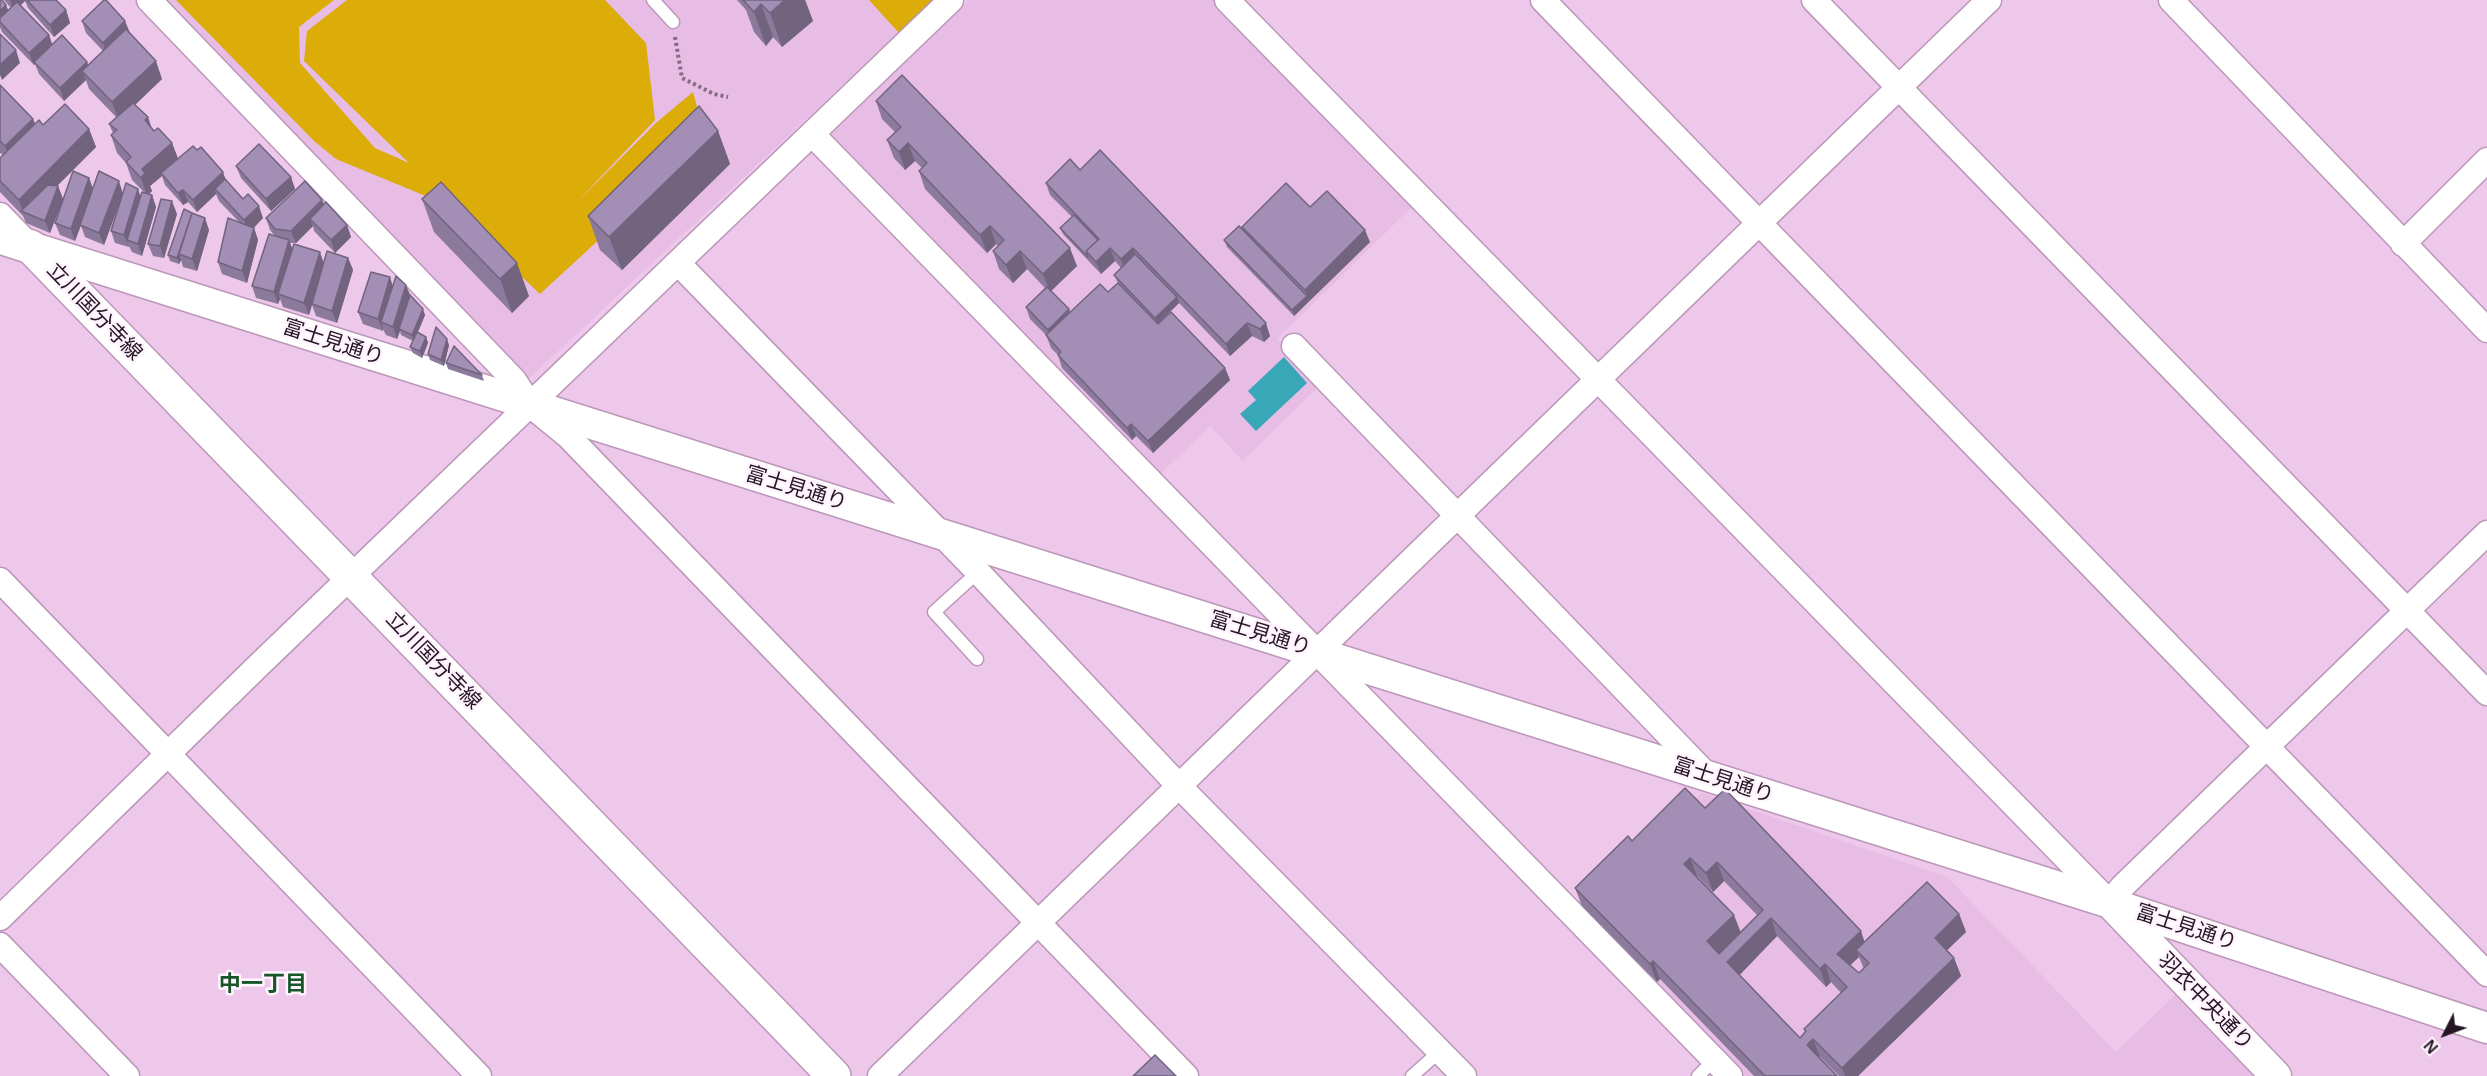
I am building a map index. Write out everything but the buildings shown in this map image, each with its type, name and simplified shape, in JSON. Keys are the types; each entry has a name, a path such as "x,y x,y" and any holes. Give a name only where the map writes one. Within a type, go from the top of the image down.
{"main road":[{"path":"0,237 31,247"},
{"name":"立川国分寺線","path":"31,247 834,1076"}],"street":[{"path":"149,0 514,380 530,405 568,436 1186,1076"},
{"path":"0,918 951,0"},
{"path":"1227,0 2110,903 2122,887 2487,533"},
{"path":"1543,0 2487,974"},
{"path":"1814,0 2487,693"},
{"path":"880,1076 1989,0"},
{"path":"2171,0 2487,330"},
{"path":"812,134 1319,652 1714,1071"},
{"path":"2403,244 2487,160"},
{"path":"0,215 31,247"},
{"name":"富士見通り","path":"31,247 2110,903 2487,1028"},
{"path":"678,263 978,572 1179,786 1464,1076"},
{"path":"1294,346 1708,776"},
{"path":"0,580 479,1076"},
{"name":"羽衣中央通り","path":"2110,903 2274,1075"},
{"path":"0,945 127,1076"}],"lane":[{"path":"653,0 673,22"},
{"path":"977,658 934,612 978,572"},
{"path":"1412,1076 1440,1052"}],"path":[{"path":"673,22 682,78 728,97"}],"shaded area":[{"path":"160,0 933,0 523,384"},
{"path":"176,0 334,0 299,27 300,63 375,148 409,163 304,61 307,31 347,0 605,0 646,43 655,120 575,204 657,122 693,92 706,141 540,294 445,204 336,159 314,141"},
{"path":"869,0 933,0 899,33"},
{"path":"969,0 1218,0 1416,203 1277,339 1321,384 1243,461 1210,426 1155,479 826,139"},
{"path":"1702,793 1947,877 2116,1052 2177,993 2257,1076 1737,1076 1572,906"}],"water":[{"path":"1284,357 1307,383 1256,431 1240,414 1256,400 1248,391"}],"district":[{"name":"中一丁目","path":"263,985"}]}
